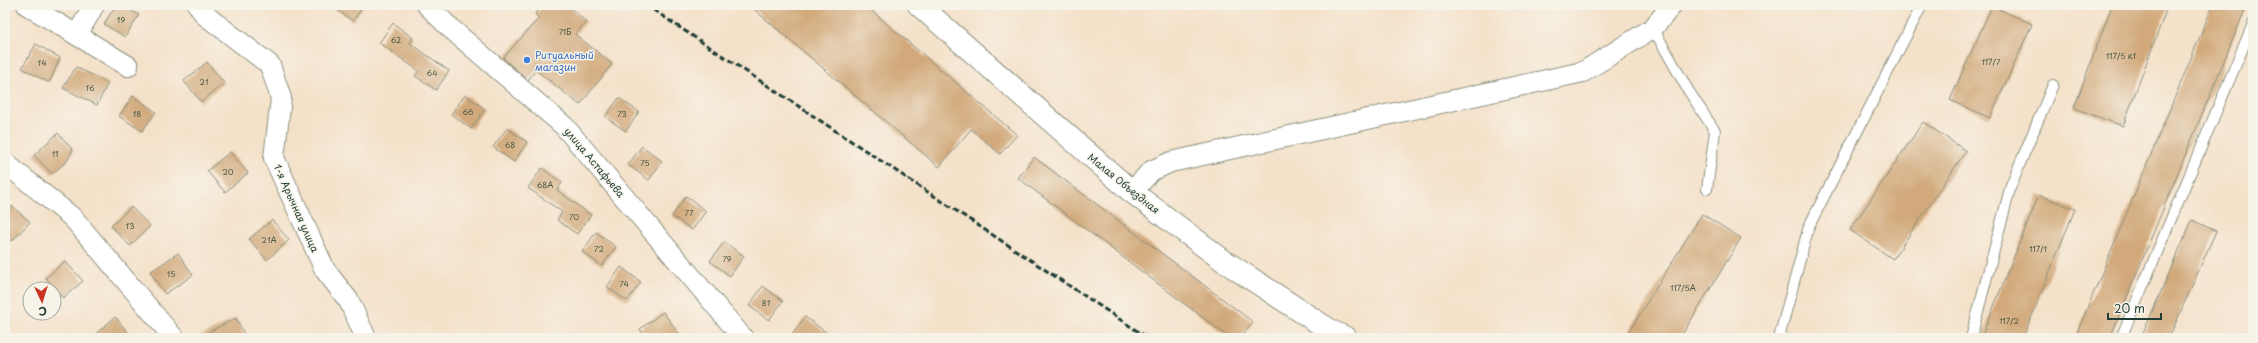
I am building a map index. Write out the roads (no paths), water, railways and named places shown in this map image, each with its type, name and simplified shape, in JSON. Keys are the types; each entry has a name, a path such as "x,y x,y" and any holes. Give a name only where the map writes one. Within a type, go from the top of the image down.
{"main road":[{"name":"Малая Объездная","path":"919,5 1132,192 1224,261 1331,331 1346,338"}],"street":[{"path":"27,5 128,66"},
{"path":"77,35 94,5"},
{"name":"1-я Арычная улица","path":"198,5 204,15 270,65 281,98 274,158 325,270 349,301 366,338"},
{"name":"улица Астафьева","path":"427,5 449,27 564,126 743,338"},
{"path":"1132,192 1151,171 1171,162 1584,72 1653,28 1672,5"},
{"path":"5,163 73,218 174,338"}],"lane":[{"path":"1779,338 1809,226 1922,5"},
{"path":"2121,338 2253,24"},
{"path":"1653,28 1688,90 1715,131 1707,189"},
{"path":"1971,338 2011,185 2053,85"}],"railway":[{"path":"646,5 1148,338"}],"place":[{"name":"Ритуальный магазин","path":"527,60"}]}
